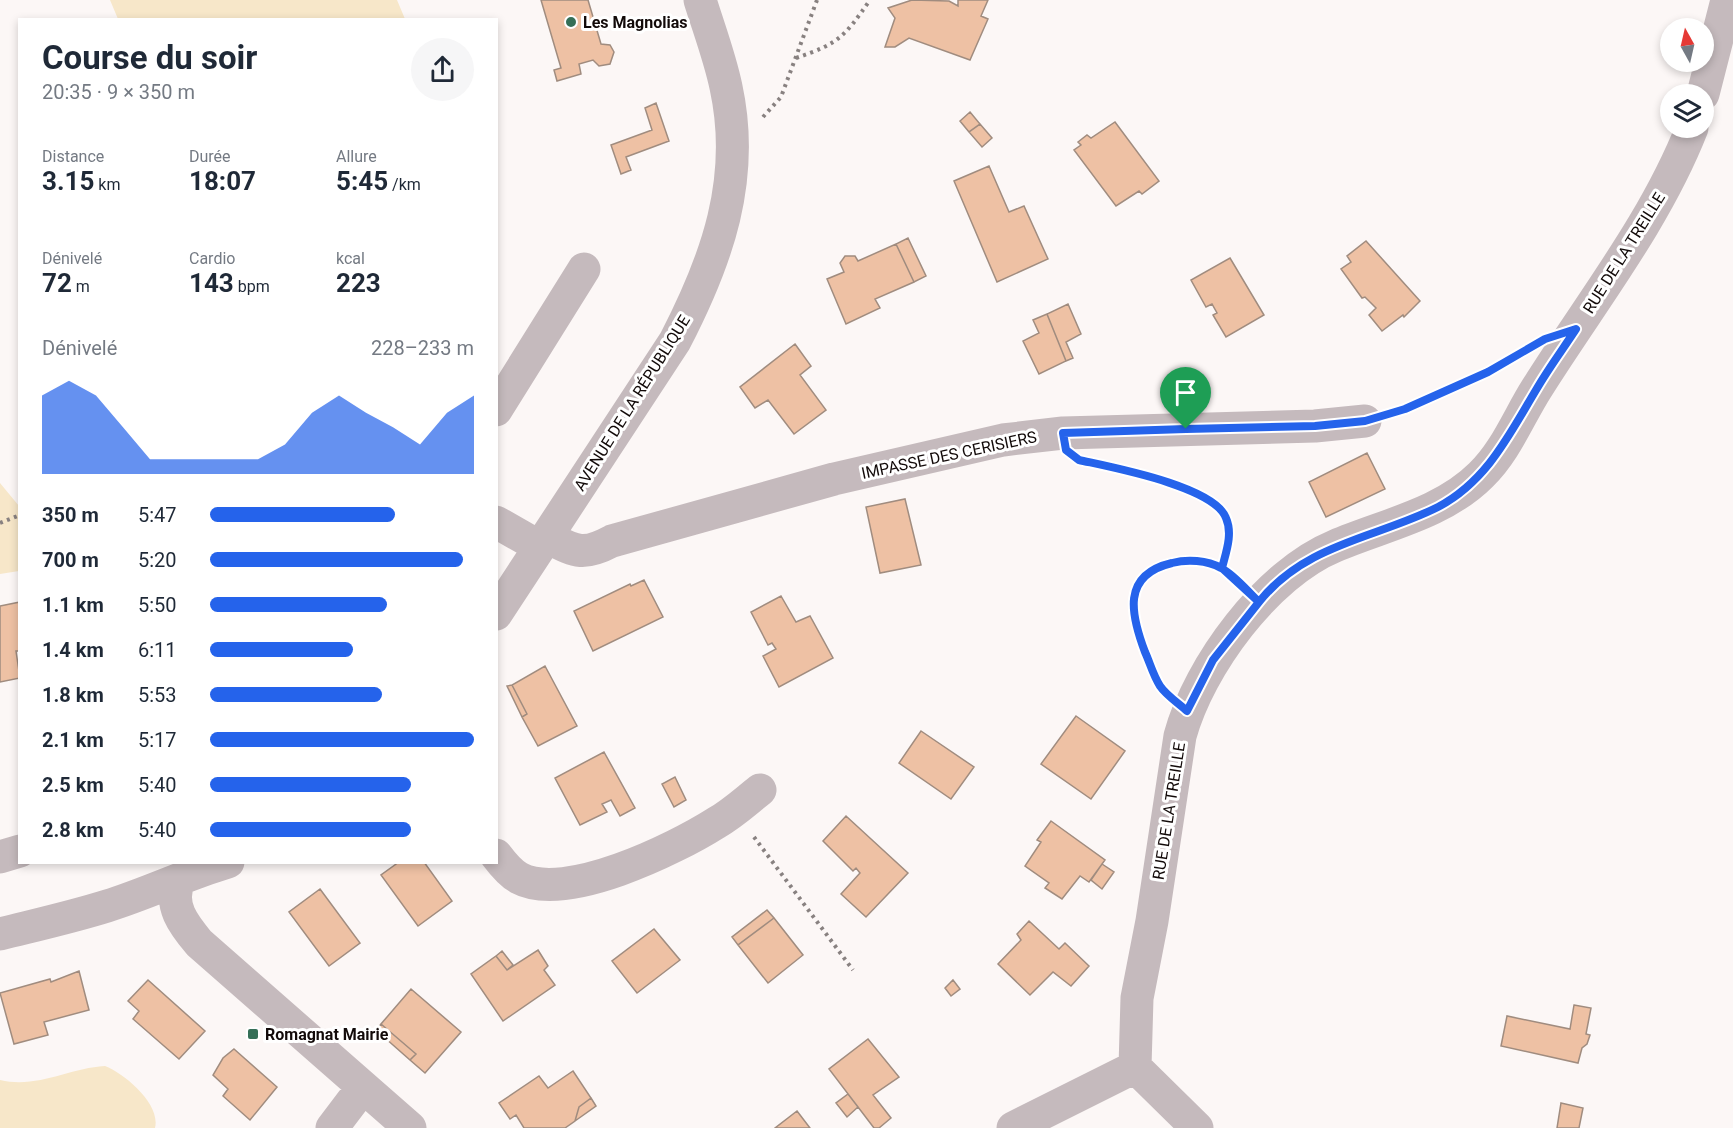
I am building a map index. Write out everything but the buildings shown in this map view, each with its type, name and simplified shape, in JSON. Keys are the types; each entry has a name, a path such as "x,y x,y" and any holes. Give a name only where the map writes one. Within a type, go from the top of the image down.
{"street":[{"name":"AVENUE DE LA RÉPUBLIQUE","path":"498,611 675,341 713,260 732,183 732,134 726,87 700,0"},
{"path":"1706,84 1728,0"},
{"name":"RUE DE LA TREILLE","path":"1135,1067 1137,998 1152,921 1180,736 1187,711 1213,660 1271,586 1332,547 1438,507 1482,475 1513,431 1536,389 1641,229 1676,169 1688,138"},
{"path":"498,407 584,269"},
{"name":"IMPASSE DES CERISIERS","path":"498,523 543,542 586,552 612,541 834,479 1003,440 1063,433 1315,426 1365,421"},
{"path":"498,857 518,878 538,885 564,885 598,877 661,852 717,823 760,790"},
{"path":"0,857 18,852"},
{"path":"0,934 107,906 221,864"},
{"path":"179,881 174,892 176,905 183,922 199,943 410,1128"},
{"path":"1013,1128 1135,1067 1197,1128"},
{"path":"332,1128 363,1087"}],"path":[{"path":"732,134 766,115 781,97 817,0"},
{"path":"795,58 828,47 849,31 870,0"},
{"path":"1365,421 1405,409 1488,372 1526,350"},
{"path":"1099,465 1185,487 1214,504 1226,516 1229,536 1222,568"},
{"path":"0,523 18,516"},
{"path":"1187,711 1161,687 1152,668 1132,611 1134,591 1163,565 1180,561 1203,562 1222,568 1259,602"},
{"path":"735,809 853,970"}],"shaded area":[{"path":"110,0 397,0 405,18 118,18"},
{"path":"0,483 18,505 18,571 0,574"},
{"path":"105,1066 140,1091 153,1109 155,1128 0,1128 0,1080 27,1082"}],"place":[{"name":"Les Magnolias","path":"571,22"},
{"name":"Romagnat Mairie","path":"253,1034"}],"route":[{"path":"1186,429 1063,433 1066,450 1079,460 1185,487 1214,504 1226,516 1229,536 1222,568 1259,602 1213,660 1187,711 1161,687 1140,638 1132,611 1134,591 1146,577 1163,565 1180,561 1203,562 1222,568 1259,602 1271,586 1332,547 1438,507 1482,475 1513,431 1536,389 1576,329 1545,339 1488,372 1405,409 1365,421 1315,426 1186,429"}]}
